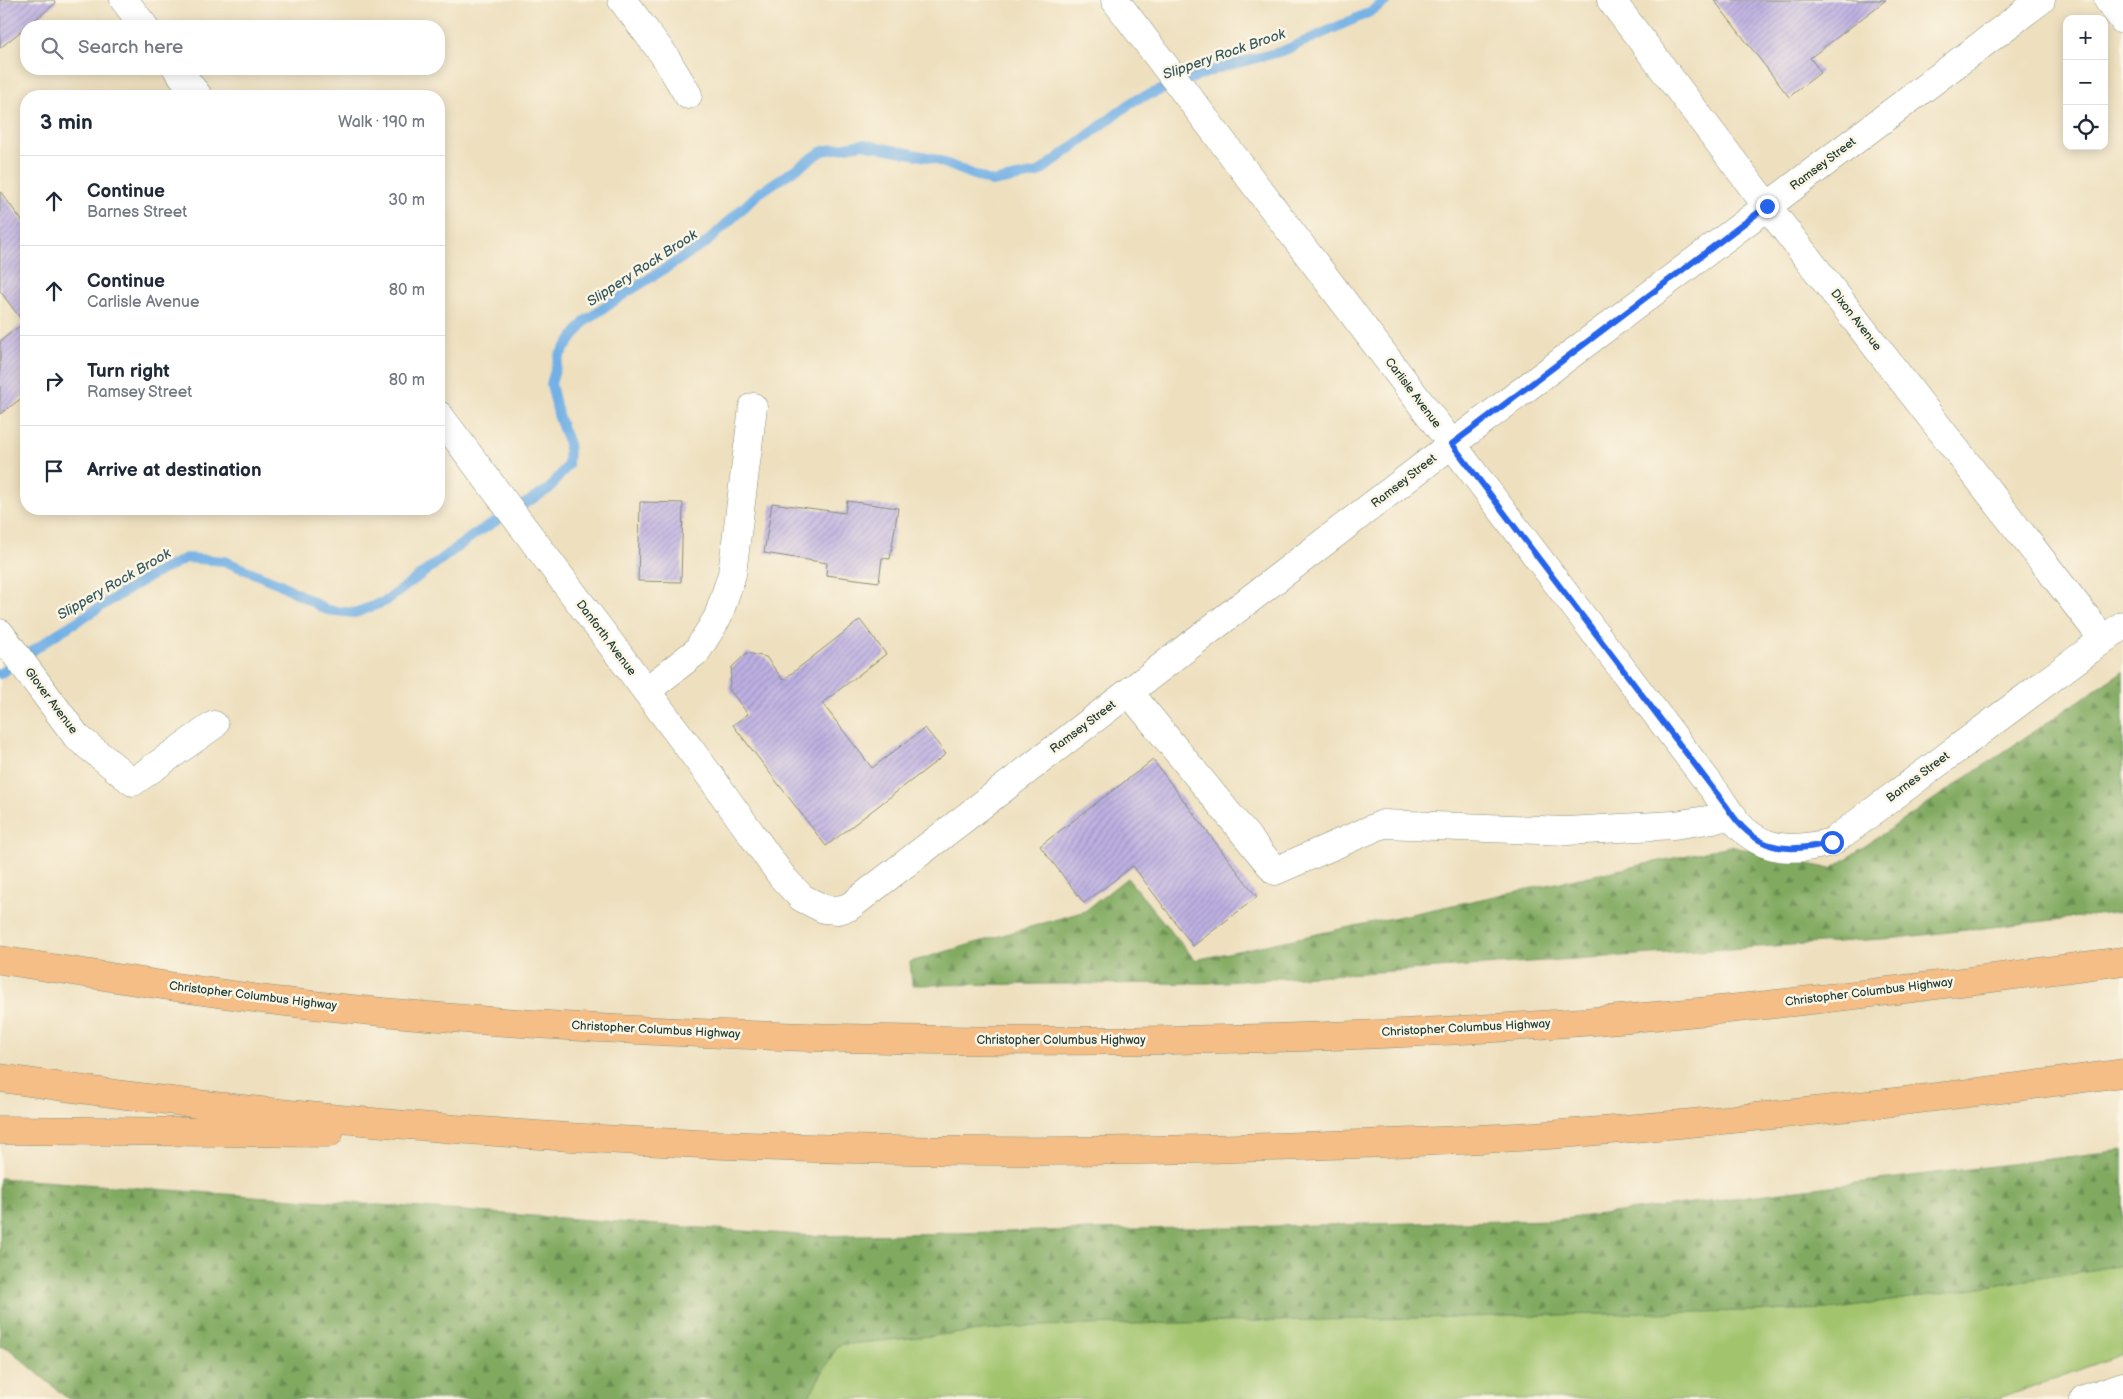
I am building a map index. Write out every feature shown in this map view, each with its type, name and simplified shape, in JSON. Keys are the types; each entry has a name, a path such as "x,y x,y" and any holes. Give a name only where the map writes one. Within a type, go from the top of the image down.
{"highway":[{"name":"Christopher Columbus Highway","path":"0,960 283,1002 472,1018 725,1035 1037,1042 1350,1035 1665,1015 1849,996 2123,961"},
{"path":"0,1078 68,1088 279,1112 536,1135 762,1148 900,1151 1158,1152 1542,1136 1670,1126 1864,1107 2123,1073"},
{"path":"0,1130 536,1135"}],"street":[{"path":"124,0 139,20"},
{"path":"622,0 664,55 688,95"},
{"name":"Carlisle Avenue","path":"1115,0 1711,786"},
{"name":"Dixon Avenue","path":"1610,0 1767,206 2113,632"},
{"name":"Ramsey Street","path":"771,862 802,898 824,909 838,910 849,907 1452,444 2041,0"},
{"path":"2108,0 2123,20"},
{"path":"182,75 193,90"},
{"path":"646,691 696,651 718,617 732,574 753,408"},
{"name":"Danforth Avenue","path":"445,423 710,776 771,862"},
{"name":"Barnes Street","path":"1711,786 1738,824 1757,841 1779,848 1808,848 1832,842 2113,632"},
{"name":"Glover Avenue","path":"2,636 77,737 133,782 214,725"},
{"path":"1129,692 1275,870 1383,824 1567,830 1674,825 1733,816"},
{"path":"2084,1399 2123,1386"}],"green space":[{"path":"2123,671 2123,912 1897,938 1208,983 912,985 910,962 1085,911 1127,878 1195,960 1730,846 1831,869"},
{"path":"2123,1150 2123,1265 1838,1309 1030,1326 838,1345 807,1399 68,1399 8,1348 0,1346 0,1178 814,1236 1554,1220"},
{"path":"2123,1265 2123,1354 1998,1399 807,1399 838,1345 1030,1326 1838,1309"}],"building":[{"path":"0,0 54,0 56,3 35,20 20,20 20,32 0,48"},
{"path":"1714,0 1886,0 1810,58 1821,72 1789,97"},
{"path":"0,191 20,218 20,318 0,291"},
{"path":"20,326 20,399 0,414 0,341"},
{"path":"847,501 898,508 890,559 882,558 879,582 826,575 827,563 764,553 772,503 845,513"},
{"path":"640,502 683,503 681,582 638,581"},
{"path":"860,620 886,654 822,703 872,768 925,728 946,754 826,846 733,725 748,714 729,689 732,667 747,653 766,657 783,680"},
{"path":"1153,760 1257,897 1193,946 1133,866 1084,903 1040,846"}],"waterway":[{"name":"Slippery Rock Brook","path":"0,674 55,635 145,579 186,558 224,561 280,584 327,610 355,613 386,601 475,534 549,489 568,465 569,444 559,418 551,384 559,356 585,321 706,243 759,193 823,151 863,144 932,158 992,182 1038,173 1135,100 1219,68 1283,51 1368,13 1388,0"}],"route":[{"path":"1767,206 1452,444 1738,824 1757,841 1779,848 1808,848 1832,842"}]}
